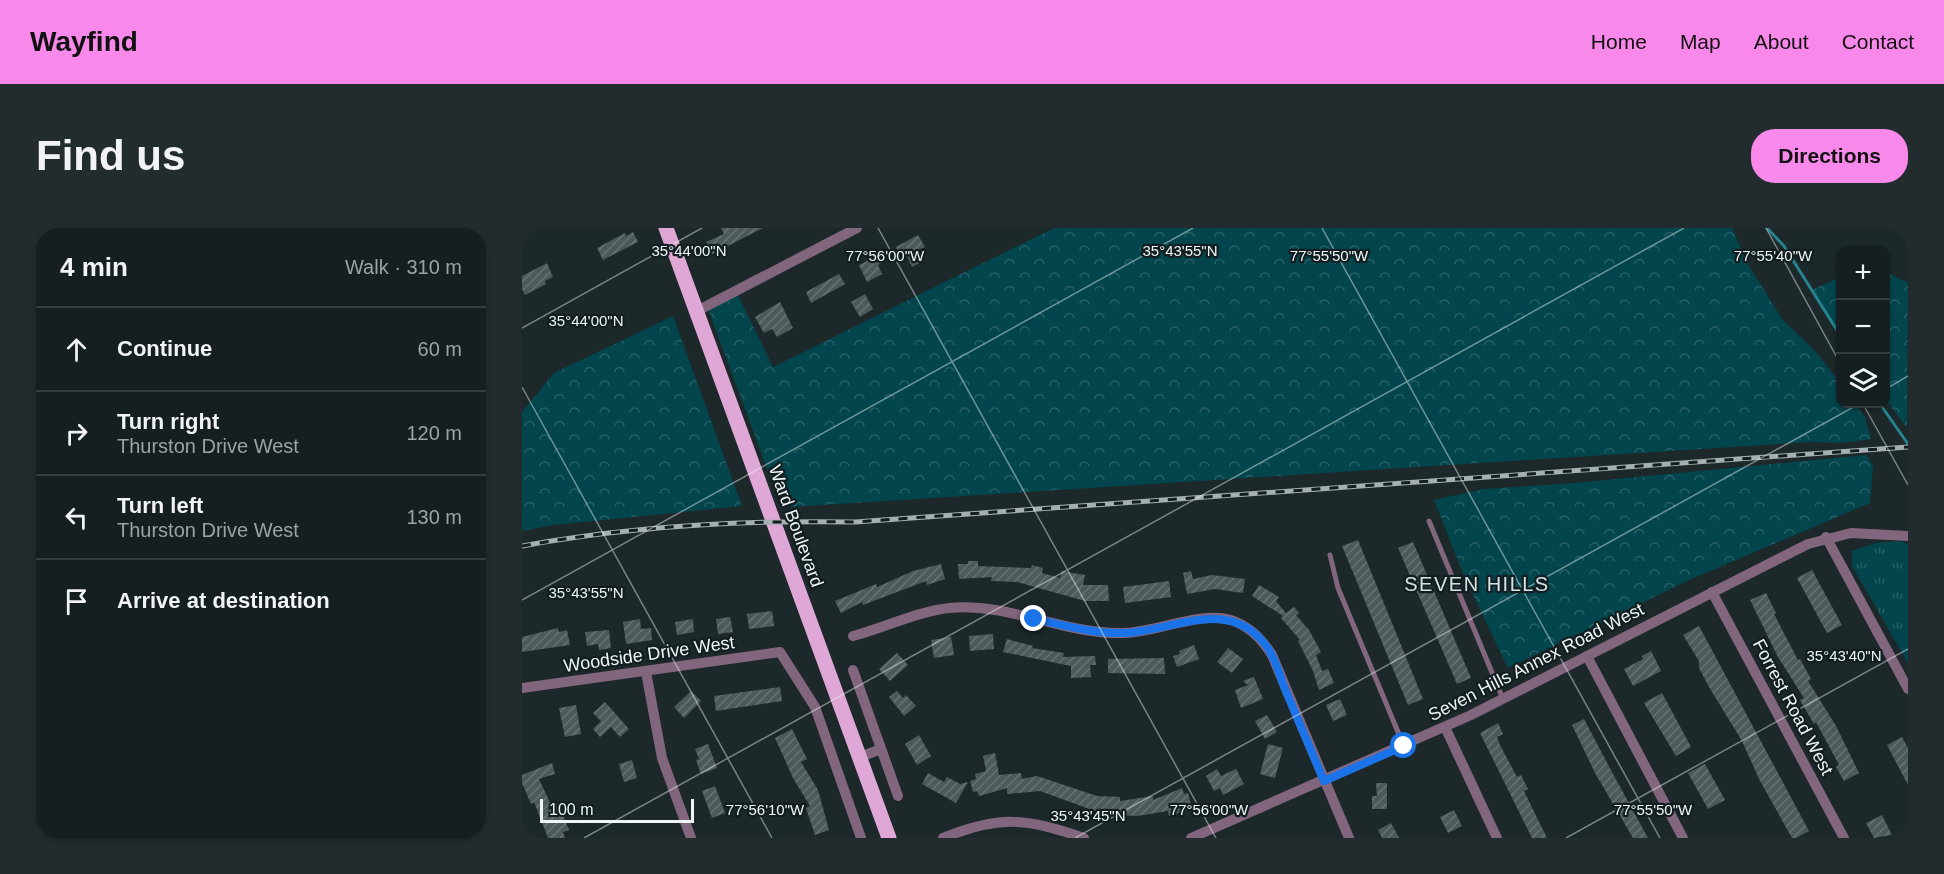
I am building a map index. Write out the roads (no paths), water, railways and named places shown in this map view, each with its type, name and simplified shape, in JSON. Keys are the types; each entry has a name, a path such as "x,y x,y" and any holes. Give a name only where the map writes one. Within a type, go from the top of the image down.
{"main road":[{"name":"Ward Boulevard","path":"666,228 889,838"}],"street":[{"path":"697,311 857,228"},
{"name":"Seven Hills Annex Road West","path":"1191,838 1445,727 1712,592 1827,537 1870,532 1908,536"},
{"path":"1827,537 1908,689"},
{"name":"Forrest Road West","path":"1712,592 1844,838"},
{"path":"853,636 925,613 968,607 1007,611 1102,632 1147,631 1205,618 1231,620 1256,634 1272,655 1349,838"},
{"name":"Woodside Drive West","path":"522,688 780,652 814,707 861,838"},
{"path":"1587,656 1683,838"},
{"path":"854,670 898,795"},
{"path":"646,672 662,758 691,838"},
{"path":"1445,727 1497,838"},
{"path":"860,757 881,749"},
{"path":"943,838 988,823 1025,821 1042,824 1084,838"}],"lane":[{"path":"1430,521 1503,699"},
{"path":"1330,555 1338,588 1404,746"}],"waterway":[{"path":"1767,228 1784,246 1836,329"},
{"path":"1883,408 1908,444"}],"railway":[{"path":"522,546 646,529 730,523 855,522 1908,447"}],"district":[{"name":"SEVEN HILLS","path":"1477,584"}]}
